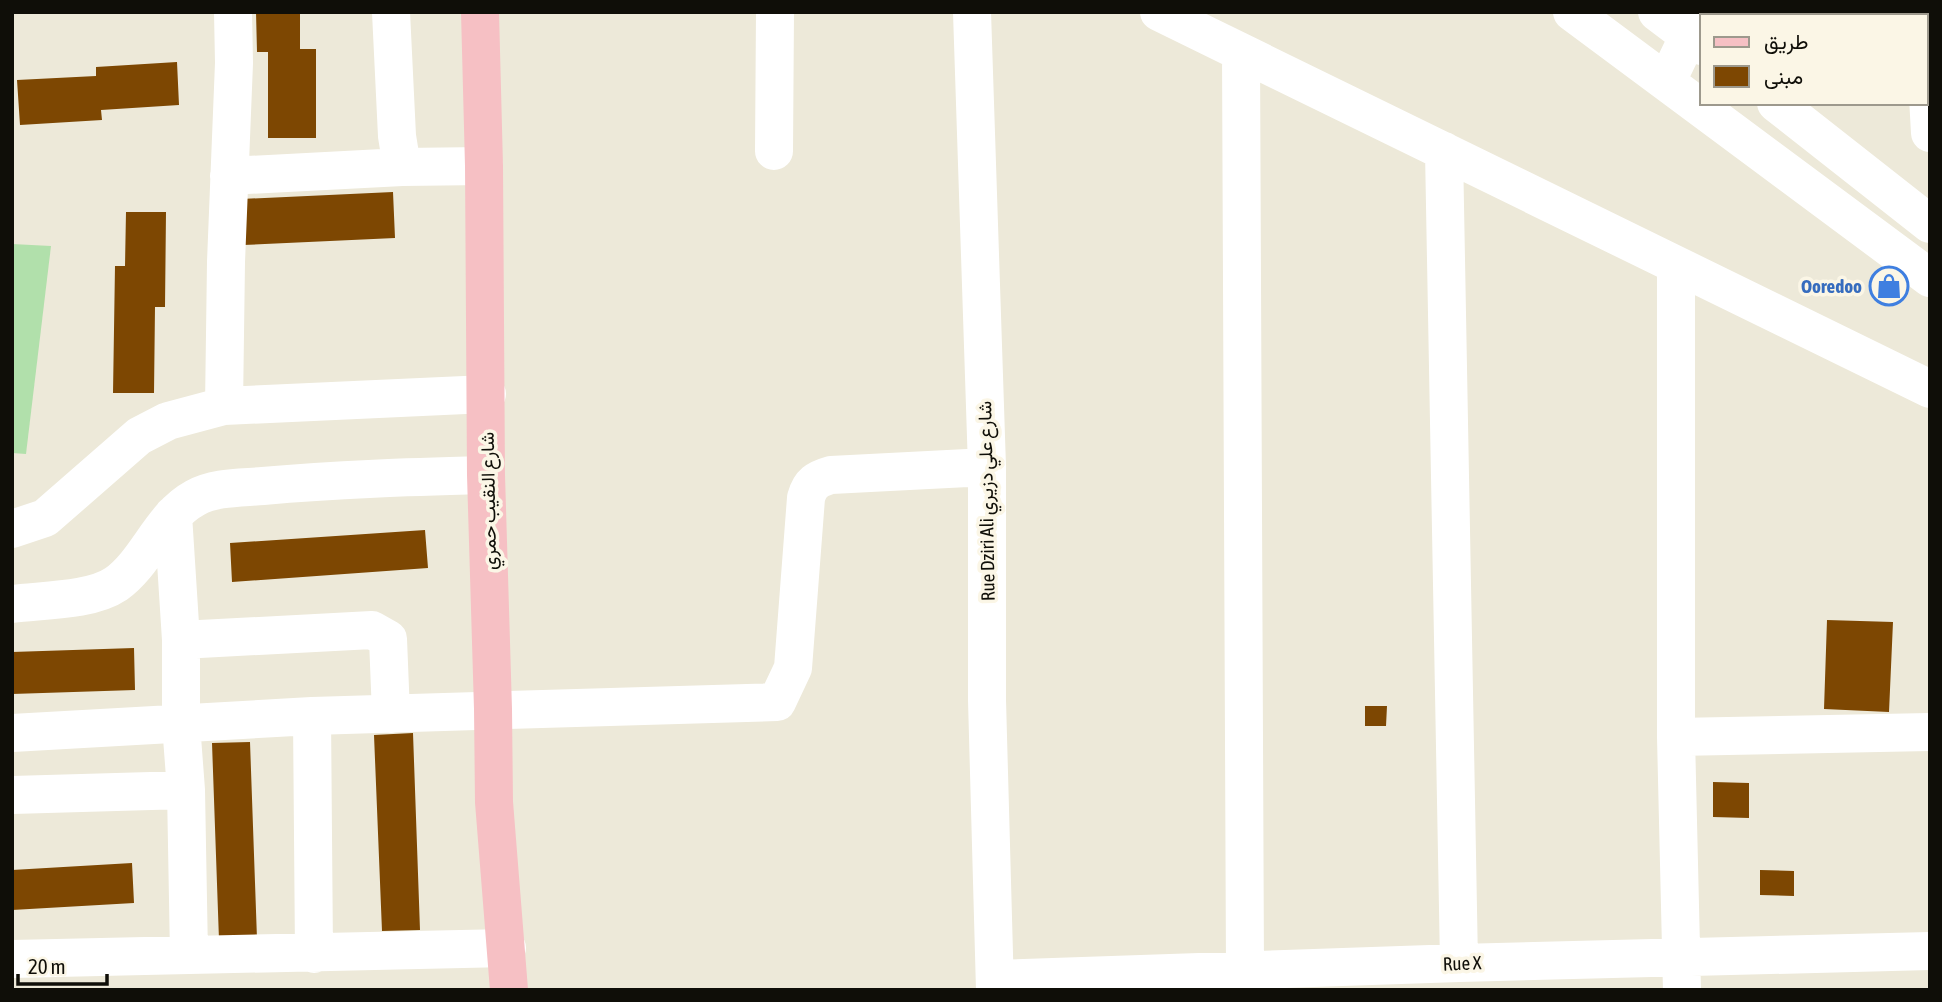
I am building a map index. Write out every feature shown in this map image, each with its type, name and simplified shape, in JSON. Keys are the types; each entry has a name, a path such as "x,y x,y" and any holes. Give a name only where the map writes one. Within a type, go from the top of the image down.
{"main road":[{"name":"شارع النقيب حمري","path":"480,12 488,394 486,475 494,802 509,990"}],"street":[{"path":"224,406 226,262 234,63 233,12"},
{"path":"391,12 397,136 402,167"},
{"path":"774,151 775,12"},
{"name":"Rue Dziri Ali شارع علي دزيري","path":"972,12 988,467 987,700 995,984"},
{"path":"1160,12 1676,266 1929,385"},
{"path":"1572,12 1930,278"},
{"path":"1657,12 1693,31 1667,81"},
{"path":"1241,52 1245,970"},
{"path":"1928,98 1930,134"},
{"path":"1779,105 1930,224"},
{"path":"1444,151 1459,962"},
{"path":"229,176 402,167 484,166"},
{"path":"1676,266 1676,737 1681,973"},
{"path":"12,529 44,518 139,436 168,421 224,406 488,394"},
{"path":"12,733 312,716 777,702 793,668 809,487 818,479 831,475 988,467"},
{"path":"12,604 96,594 115,585 129,573 173,515 194,498 212,491 317,481 486,475"},
{"path":"173,515 181,640 181,724 186,790 190,954"},
{"path":"181,640 372,631 388,639 391,714"},
{"path":"312,716 314,954"},
{"path":"1676,737 1930,732"},
{"path":"12,795 186,790"},
{"path":"12,959 107,974 190,954 314,954 507,948"},
{"name":"Rue X","path":"995,984 1245,970 1404,977 1459,962 1681,973 1930,951"}],"green space":[{"path":"12,244 51,246 26,454 12,453"}],"building":[{"path":"256,12 300,12 300,49 316,49 316,138 268,138 268,52 257,52"},
{"path":"1797,12 1894,12 1894,14"},
{"path":"177,62 179,105 101,110 102,120 20,125 17,80 96,76 96,67"},
{"path":"393,192 395,238 243,245 241,199"},
{"path":"126,212 166,212 165,307 155,307 154,393 113,393 115,266 125,266"},
{"path":"425,530 428,568 232,582 230,543"},
{"path":"1827,620 1893,622 1889,712 1824,709"},
{"path":"134,648 135,690 12,694 12,652"},
{"path":"1365,706 1387,706 1386,726 1365,726"},
{"path":"413,733 420,930 382,931 374,735"},
{"path":"250,742 257,939 219,940 212,743"},
{"path":"1713,782 1749,783 1749,818 1713,817"},
{"path":"132,863 134,903 12,910 12,870"},
{"path":"1760,870 1794,871 1794,896 1760,895"}],"place":[{"name":"Ooredoo","path":"1889,286"}]}
